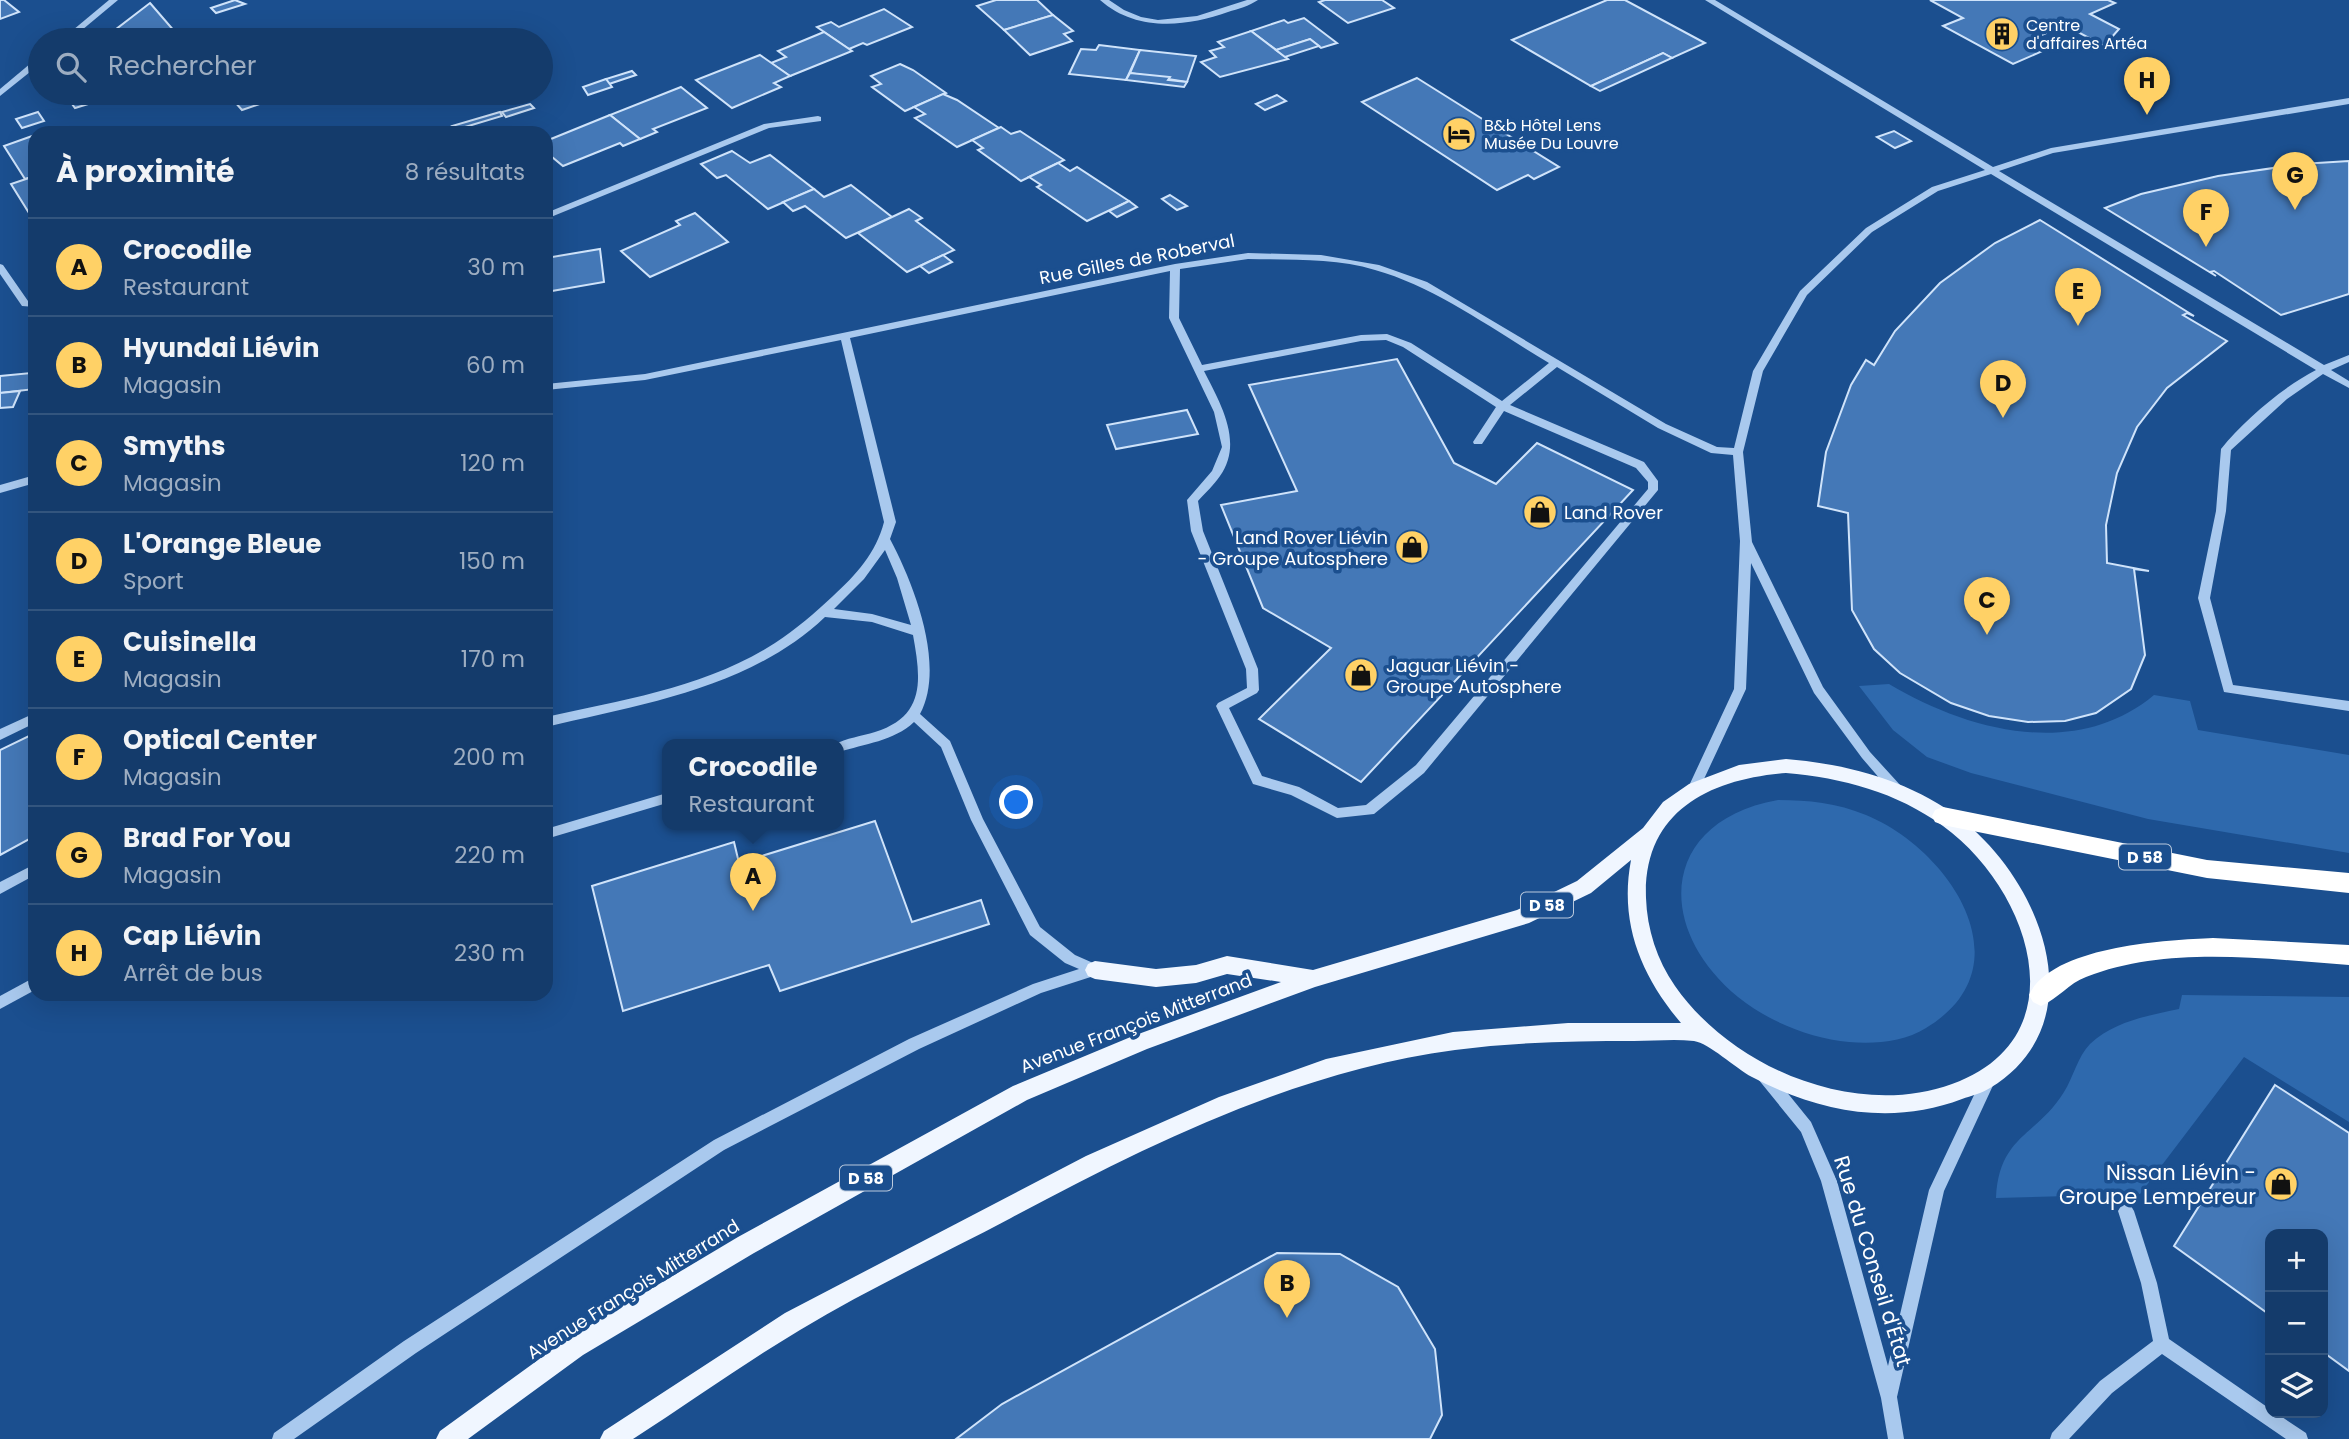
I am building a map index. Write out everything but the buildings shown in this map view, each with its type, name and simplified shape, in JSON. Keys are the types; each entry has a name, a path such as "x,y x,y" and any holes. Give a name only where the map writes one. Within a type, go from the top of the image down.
{"highway":[{"name":"D 58","path":"1943,816 2207,869 2349,883"},
{"path":"2041,995 2080,968 2145,951 2277,949 2349,956"}],"main road":[{"path":"1786,766 1839,771 1897,790 1943,816 1992,859 2012,884 2027,911 2042,967 2041,995 2036,1018 2025,1040 2010,1059 1991,1076 1965,1091 1935,1100 1890,1104 1830,1098 1760,1071 1704,1032 1669,993 1645,951 1634,909 1636,869 1649,834 1668,809 1693,790 1736,772 1786,766"},
{"name":"Avenue François Mitterrand","path":"447,1439 575,1347 746,1245 1020,1093 1140,1042 1315,978 1522,917 1584,887 1649,834"},
{"path":"1095,970 1156,978 1196,974 1227,965 1315,978"},
{"path":"612,1439 793,1321 1094,1163 1231,1103 1326,1068 1452,1041 1568,1032 1704,1032"}],"street":[{"path":"80,28 114,0"},
{"path":"1104,0 1120,14 1185,23 1254,0"},
{"path":"1709,0 2349,385"},
{"path":"0,93 28,71"},
{"path":"1693,790 1740,689 1746,541 1738,452 1758,371 1803,293 1869,230 1935,189 2050,150 2349,101"},
{"path":"553,213 767,126 818,119"},
{"name":"Rue Gilles de Roberval","path":"553,386 645,377 1175,267 1248,256 1321,258 1376,267 1424,284 1662,426 1715,450 1738,452"},
{"path":"0,267 25,304 28,304"},
{"path":"1175,267 1174,318 1198,369 1219,412 1227,447 1217,473 1192,500 1196,531 1252,669 1253,690 1222,706 1257,780 1295,791 1337,813 1369,810 1420,769 1653,490 1653,481 1640,465 1502,406 1407,345 1387,337 1361,338 1198,369"},
{"path":"553,720 673,691 732,673 773,653 824,612 874,562 886,541 890,522 845,337"},
{"path":"2349,358 2322,368 2269,407 2226,449 2221,511 2204,597 2228,689 2349,706"},
{"path":"1478,442 1502,406 1557,362"},
{"path":"0,489 28,481"},
{"path":"844,745 894,730 915,715 922,704 926,685 918,632 902,572 886,541"},
{"path":"1746,541 1818,690 1866,755 1897,790"},
{"path":"824,612 862,614 889,620 918,632"},
{"path":"915,715 946,744 977,820 1035,931 1070,959 1095,970"},
{"path":"0,735 28,721"},
{"path":"553,832 662,799"},
{"path":"0,888 28,873"},
{"path":"280,1439 410,1347 719,1145 914,1044 1038,988 1095,970"},
{"path":"0,1003 28,988"},
{"name":"Rue du Conseil d'État","path":"1760,1071 1806,1127 1829,1181 1889,1398 1896,1439"},
{"name":"Rue du Conseil d'État","path":"1889,1398 1937,1190 1964,1128 1991,1076"},
{"path":"2126,1211 2149,1283 2162,1344 2300,1439"},
{"path":"2058,1439 2106,1387 2162,1344"}],"shaded area":[{"path":"1889,684 1953,715 2022,732 2057,732 2091,727 2123,715 2154,695 2190,701 2198,730 2349,755 2349,853 2148,819 1971,773 1927,757 1893,730 1859,686"},
{"path":"1778,800 1822,803 1866,815 1897,831 1925,854 1949,881 1966,911 1974,942 1972,973 1956,1002 1926,1028 1899,1039 1869,1043 1820,1037 1763,1014 1738,997 1711,970 1692,940 1683,910 1682,881 1691,853 1710,830 1739,812"},
{"path":"2182,995 2349,997 2349,1122 2244,1057 2140,1194 1996,1198 2004,1161 2021,1138 2053,1107 2090,1044 2121,1025 2179,1009"}],"place":[{"name":"Centre d'affaires Artéa","path":"2002,34"},
{"name":"Cap Liévin","path":"2147,115"},
{"name":"B&b Hôtel Lens Musée Du Louvre","path":"1459,134"},
{"name":"Brad For You","path":"2295,210"},
{"name":"Optical Center","path":"2206,247"},
{"name":"Cuisinella","path":"2078,326"},
{"name":"L'Orange Bleue","path":"2003,418"},
{"name":"Land Rover","path":"1540,512"},
{"name":"Land Rover Liévin - Groupe Autosphere","path":"1412,547"},
{"name":"Smyths","path":"1987,635"},
{"name":"Jaguar Liévin - Groupe Autosphere","path":"1361,675"},
{"name":"Crocodile","path":"753,911"},
{"name":"Nissan Liévin - Groupe Lempereur","path":"2281,1184"},
{"name":"Hyundai Liévin","path":"1287,1318"}]}
